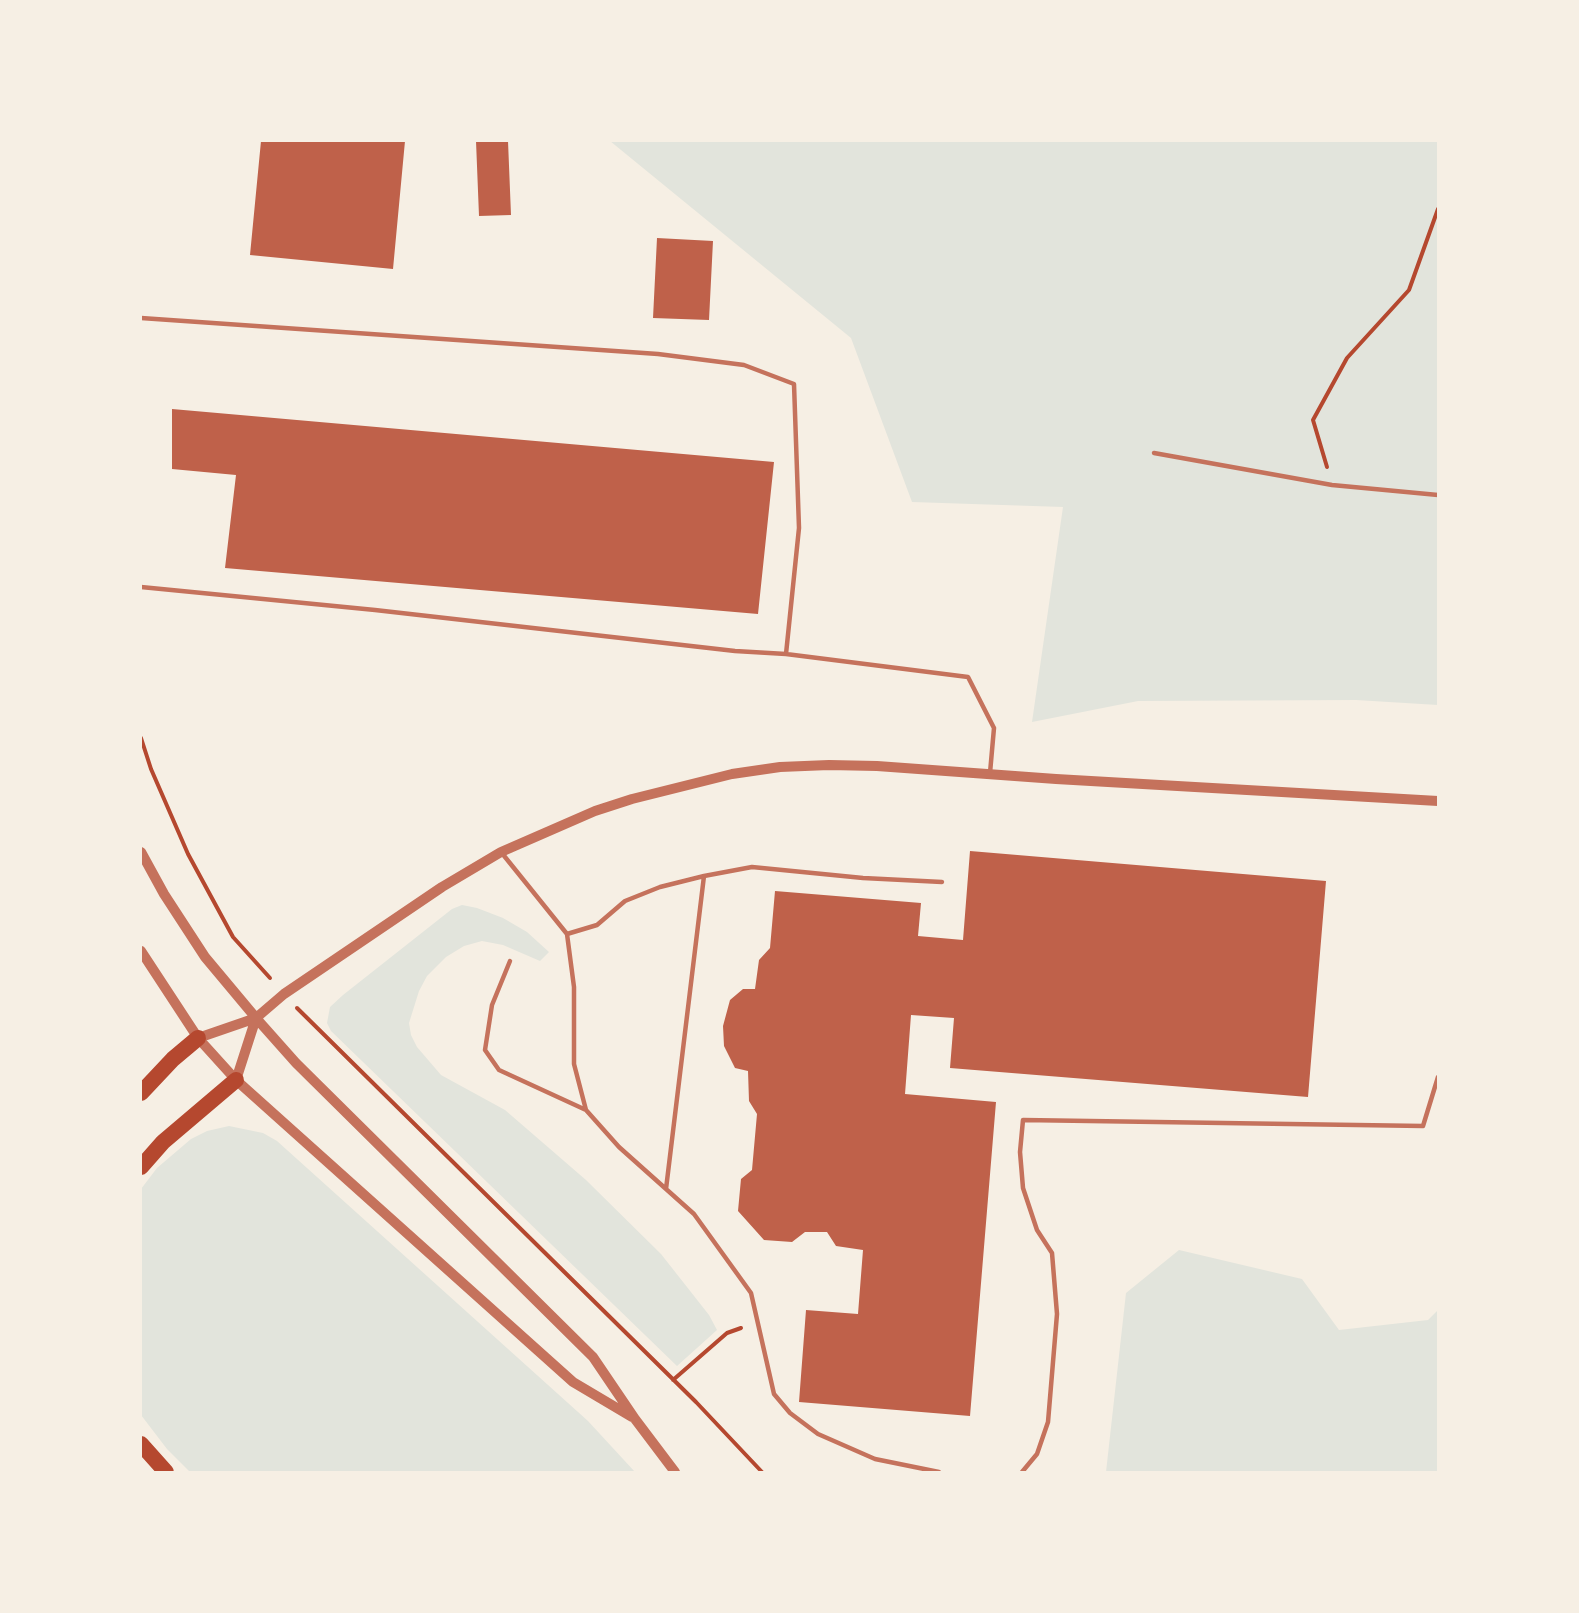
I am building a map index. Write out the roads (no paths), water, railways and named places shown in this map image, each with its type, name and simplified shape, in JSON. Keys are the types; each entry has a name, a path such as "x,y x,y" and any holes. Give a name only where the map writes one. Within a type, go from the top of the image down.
{"highway":[{"path":"141,1093 173,1059 198,1038"},
{"path":"141,1167 163,1142 236,1080"},
{"path":"141,1444 165,1472"}],"street":[{"path":"198,1038 256,1018 284,994 442,888 501,852 604,808 732,774 780,767 829,765 1438,801"},
{"path":"141,852 164,894 205,957 256,1018 296,1063 593,1357 675,1472"},
{"path":"141,951 198,1038 236,1080 573,1382 635,1419"},
{"path":"236,1080 256,1018"}],"lane":[{"path":"141,318 658,354 744,365 794,384 799,528 786,654"},
{"path":"1154,453 1332,485 1438,495"},
{"path":"141,587 375,610 735,651 786,654 968,676 994,728 990,773"},
{"path":"501,852 567,934 574,987 574,1064 586,1110"},
{"path":"567,934 597,925 625,901 660,887 752,867 863,878 942,882"},
{"path":"666,1189 704,876"},
{"path":"510,961 492,1005 485,1050 499,1070 586,1110 619,1147 693,1214 751,1293 774,1394 790,1413 818,1434 875,1459 939,1472"},
{"path":"1022,1472 1037,1454 1048,1422 1057,1314 1052,1253 1037,1230 1023,1188 1020,1152 1023,1120 1423,1126 1438,1077"}]}
